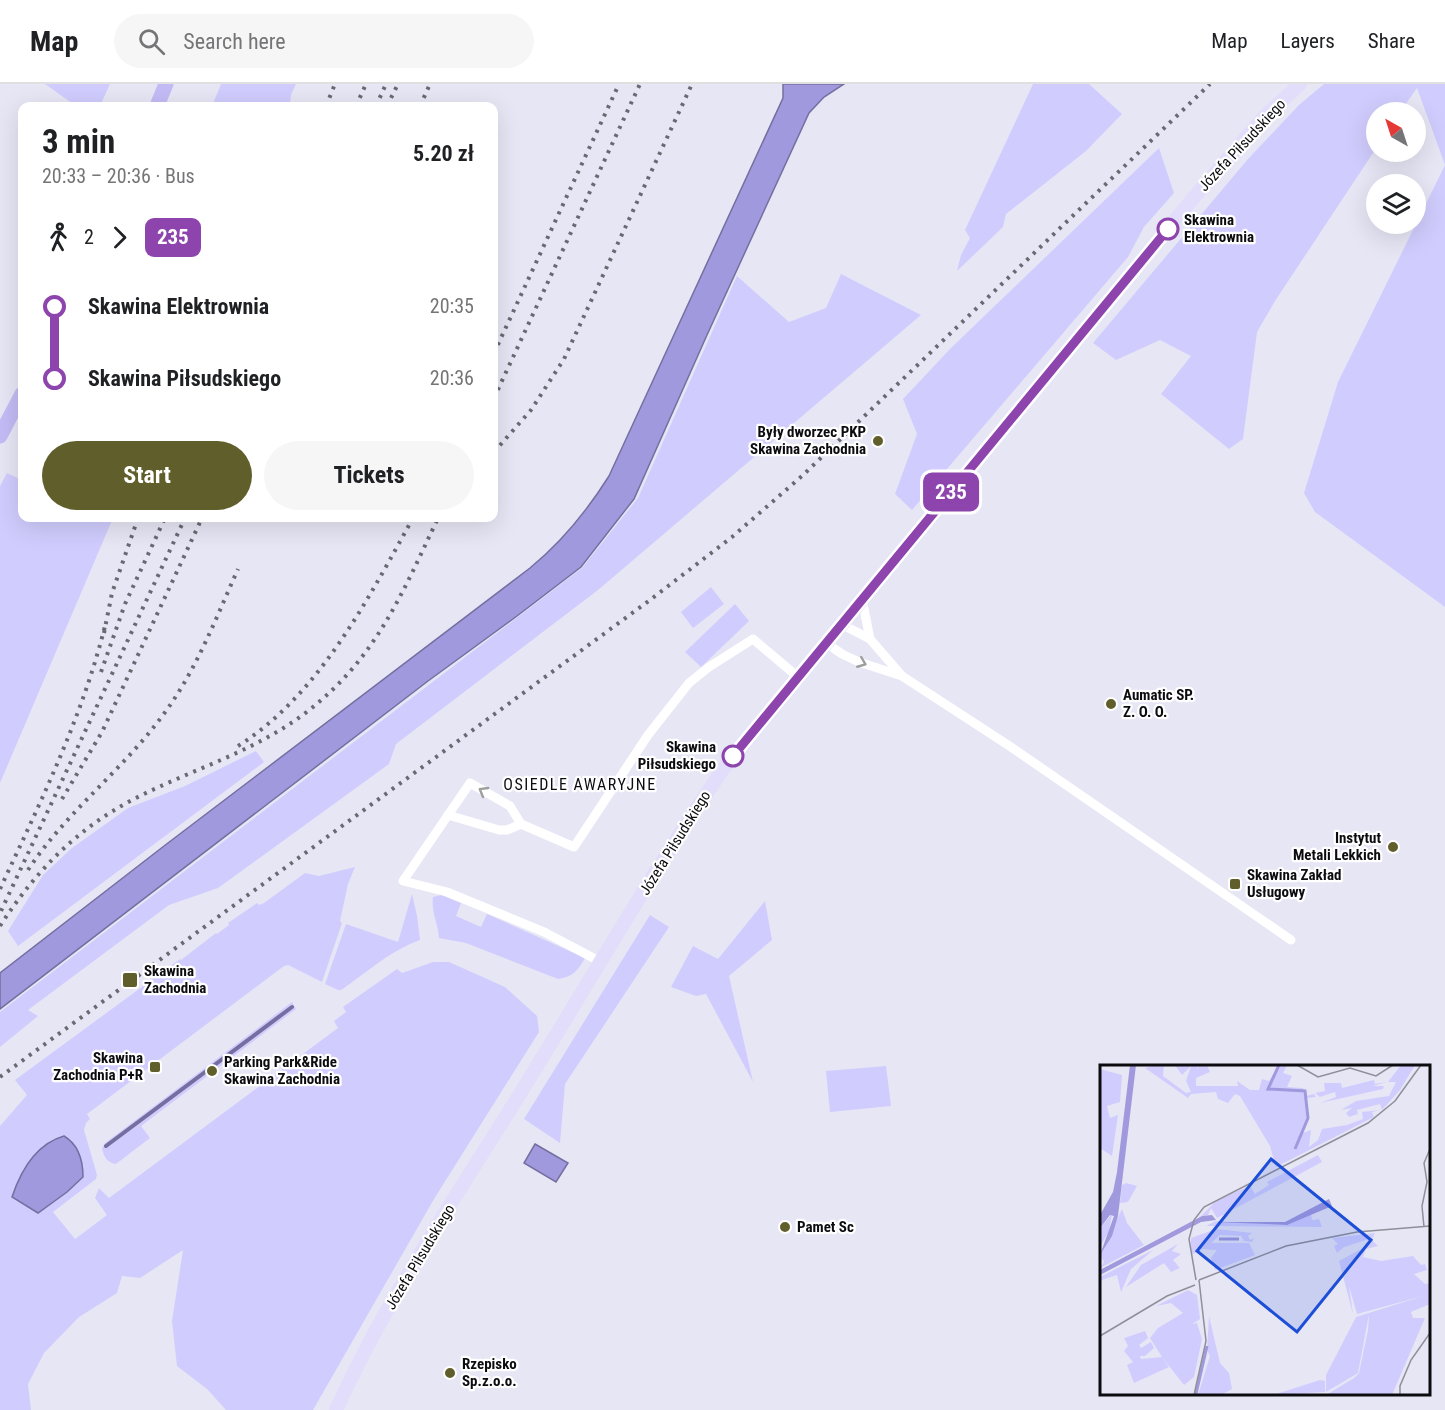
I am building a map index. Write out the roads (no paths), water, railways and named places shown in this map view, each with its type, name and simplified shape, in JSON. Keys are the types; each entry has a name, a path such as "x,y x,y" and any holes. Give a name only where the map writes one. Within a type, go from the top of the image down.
{"main road":[{"path":"159,102 166,84"},
{"name":"Józefa Piłsudskiego","path":"336,1410 365,1351 411,1269 712,785 841,624 1201,189 1264,117 1300,84"},
{"path":"2,427 18,400"}],"street":[{"path":"862,599 870,639"},
{"path":"841,624 870,639 902,676"},
{"path":"601,962 544,932 447,892 403,881 470,783 510,806 521,824 574,847 648,735 695,676 753,639 798,677"},
{"path":"826,643 859,662 902,676 1011,747 1291,940"},
{"path":"448,814 499,831 521,824"}],"waterway":[{"path":"106,1146 292,1007"}],"railway":[{"path":"328,102 335,84"},
{"path":"358,102 366,84"},
{"path":"378,102 386,84"},
{"path":"389,102 398,84"},
{"path":"422,102 430,84"},
{"path":"498,344 619,84"},
{"path":"498,389 640,84"},
{"path":"498,447 531,410 564,359 692,84"},
{"path":"0,1077 650,600 732,537 802,476 1210,84"},
{"path":"104,633 112,593 137,522"},
{"path":"101,672 125,604 163,522"},
{"path":"1,911 183,522"},
{"path":"62,799 102,732 200,522"},
{"path":"238,746 267,725 317,673 359,612 411,522"},
{"path":"0,926 42,870 75,838 94,824 156,788 267,738 308,711 332,691 370,647 385,623 436,522"},
{"path":"28,870 59,829 130,755 175,698 205,644 238,569"},
{"path":"0,889 72,727 85,694 105,626"}],"place":[{"name":"Skawina Elektrownia","path":"1168,229"},
{"name":"Były dworzec PKP Skawina Zachodnia","path":"878,441"},
{"name":"Aumatic SP. Z. O. O.","path":"1111,704"},
{"name":"Skawina Piłsudskiego","path":"733,756"},
{"name":"Instytut Metali Lekkich","path":"1393,847"},
{"name":"Skawina Zakład Usługowy","path":"1235,884"},
{"name":"Skawina Zachodnia","path":"130,980"},
{"name":"Skawina Zachodnia P+R","path":"155,1067"},
{"name":"Parking Park&Ride Skawina Zachodnia","path":"212,1071"},
{"name":"Pamet Sc","path":"785,1227"},
{"name":"Rzepisko Sp.z.o.o.","path":"450,1373"}],"district":[{"name":"OSIEDLE AWARYJNE","path":"580,784"}]}
